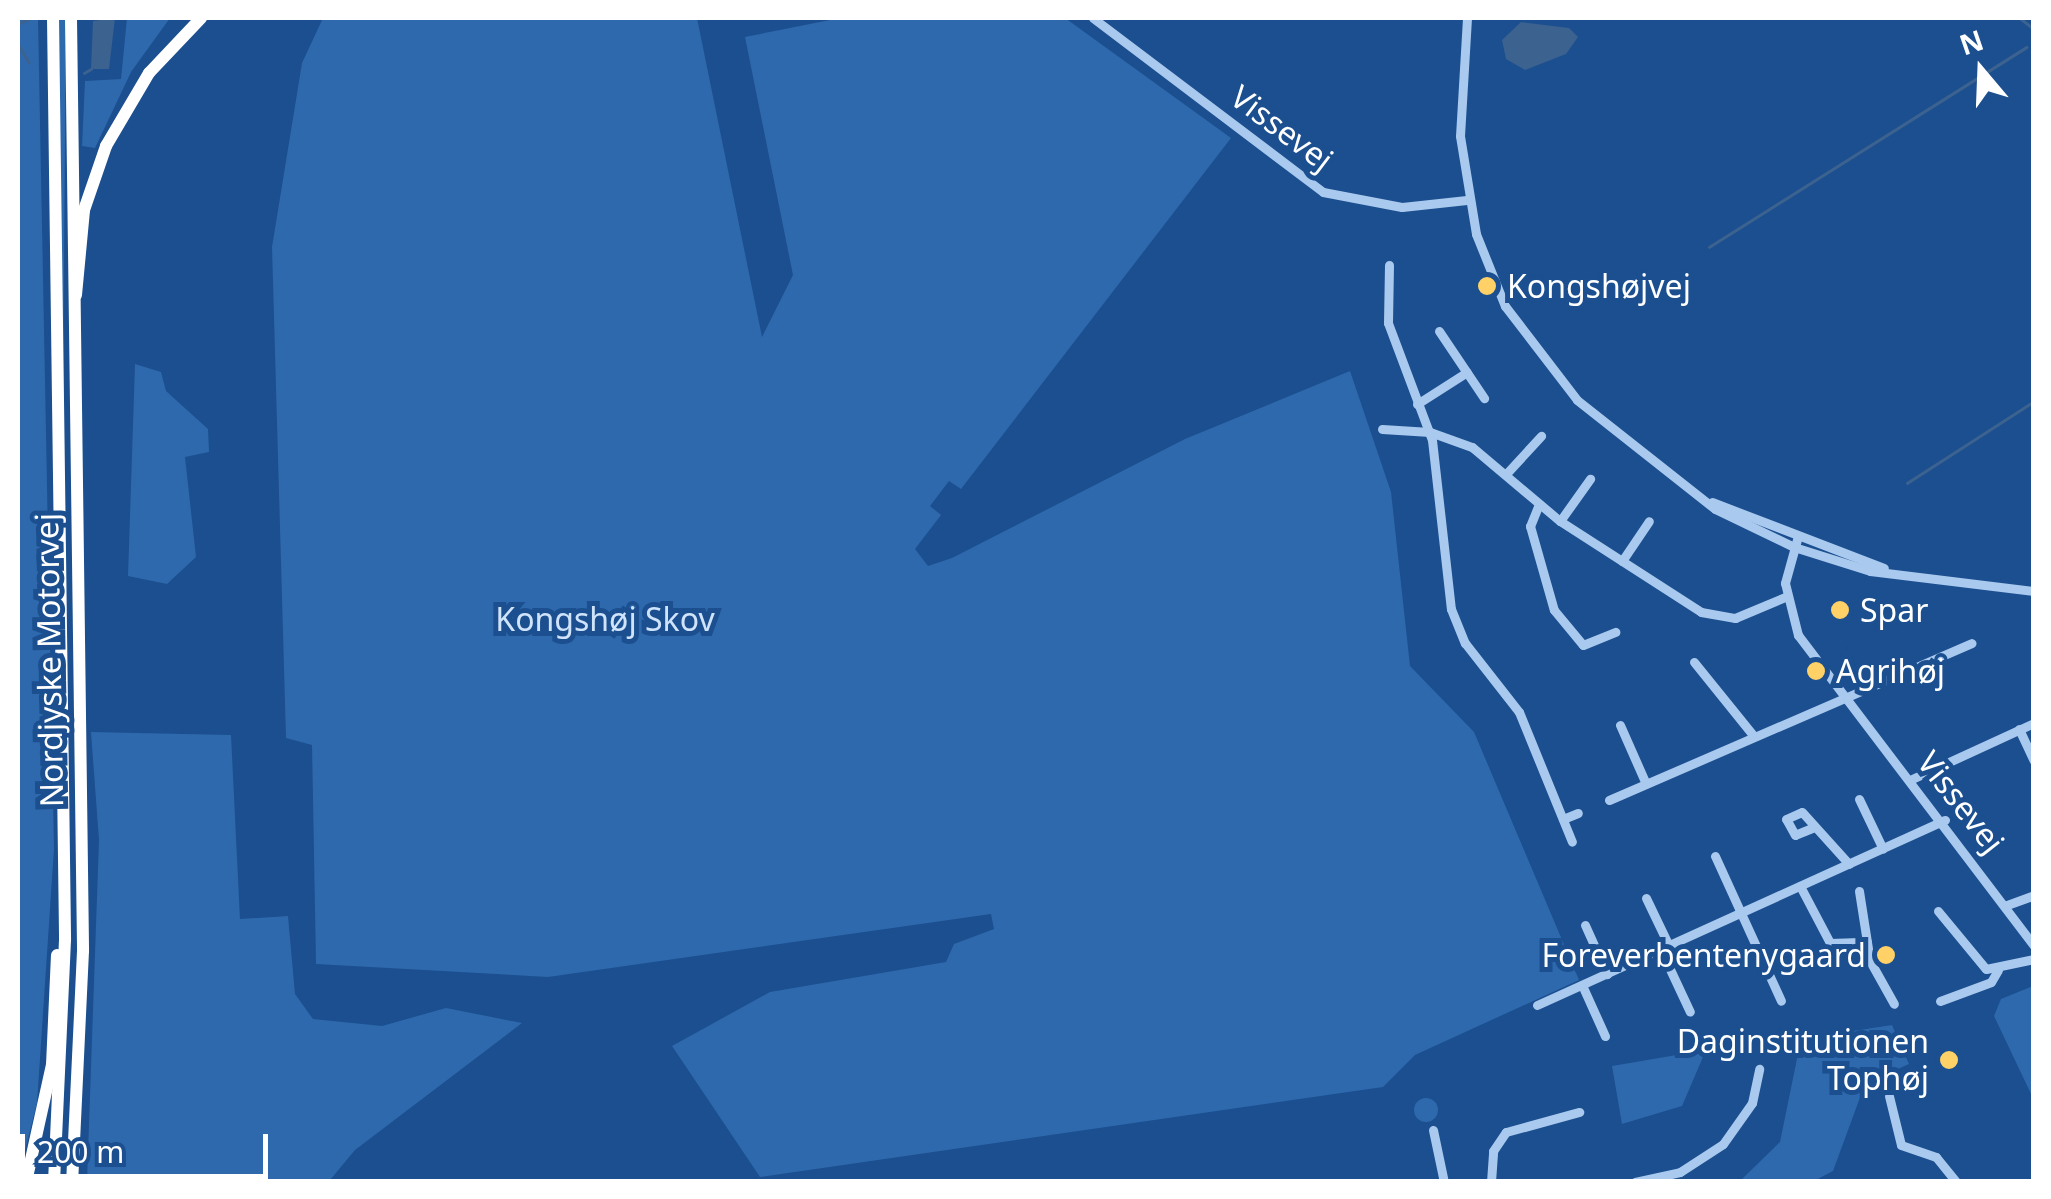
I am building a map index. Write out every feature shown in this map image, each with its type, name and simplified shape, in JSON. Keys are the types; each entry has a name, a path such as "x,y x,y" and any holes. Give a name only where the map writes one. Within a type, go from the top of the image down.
{"highway":[{"name":"Nordjyske Motorvej","path":"52,18 49,73 63,847 54,1182"},
{"name":"Nordjyske Motorvej","path":"71,18 72,438 82,952 72,1182"},
{"path":"72,438 88,196 134,95 201,18"},
{"path":"26,1182 52,1065 63,847"}],"street":[{"name":"Vissevej","path":"1093,18 1322,192 1402,207 1467,200"},
{"path":"1470,18 1460,136 1467,200 1494,284 1549,369 1606,429 1696,495 1794,547 1902,574 2034,591"},
{"path":"1389,265 1388,323 1430,432 1456,626 1519,712 1572,842"},
{"path":"1439,331 1484,398"},
{"path":"1417,404 1467,372"},
{"path":"1382,429 1430,432 1506,474 1560,521 1715,617 1786,597 1798,536"},
{"path":"1506,474 1541,436"},
{"path":"1560,521 1590,479"},
{"path":"1696,495 1902,574"},
{"path":"1539,504 1530,526 1542,586 1583,644"},
{"path":"1622,561 1649,520"},
{"name":"Vissevej","path":"1786,597 1798,635 1945,820 2034,946"},
{"path":"1569,647 1615,632"},
{"path":"1609,800 1843,694 1971,643"},
{"path":"1694,662 1753,735"},
{"path":"1912,779 2034,723"},
{"path":"1620,725 1646,784"},
{"path":"2019,730 2034,761"},
{"path":"1859,798 1882,849"},
{"path":"1563,819 1578,813"},
{"path":"1537,1005 1945,820"},
{"path":"1812,828 1850,864"},
{"path":"1715,856 1781,1000"},
{"path":"1800,886 1830,943 1867,942"},
{"path":"1859,891 1867,942 1894,1004"},
{"path":"2007,905 2034,896"},
{"path":"1646,898 1690,1012"},
{"path":"1938,911 1978,965 1998,970 2034,959"},
{"path":"1585,925 1607,974"},
{"path":"1940,1002 1991,982 1998,970"},
{"path":"1582,986 1605,1036"},
{"path":"1635,1182 1680,1172 1723,1144 1752,1103 1758,1068"},
{"path":"1889,1096 1901,1144 1936,1158 1956,1182"},
{"path":"1491,1182 1492,1151 1506,1132 1579,1112"},
{"path":"1433,1130 1444,1182"}],"green space":[{"path":"18,18 38,18 54,849 37,1103 18,1178"},
{"path":"59,18 66,18 63,385 55,84"},
{"path":"127,18 170,18 131,72 95,148 82,146 85,81 121,79"},
{"name":"Kongshøj Skov","path":"323,18 697,18 762,337 793,275 745,37 840,18 1065,18 1231,138 961,489 949,481 930,506 941,515 915,549 928,566 952,558 1185,439 1350,371 1391,492 1410,666 1474,732 1579,980 1415,1055 1383,1087 760,1177 672,1046 770,992 946,962 954,944 994,929 991,914 548,977 316,964 312,745 286,738 272,247 302,63"},
{"path":"135,364 161,372 166,391 208,429 209,452 185,457 196,557 167,584 128,576"},
{"path":"91,732 231,735 240,919 288,916 295,994 313,1019 382,1026 446,1008 522,1023 355,1150 330,1180 87,1181 99,840"},
{"path":"2033,986 2032,1096 1994,1016 2001,999"},
{"path":"1892,1025 1909,1064 1865,1084 1833,1171 1814,1181 1740,1181 1780,1142 1801,1039"},
{"path":"1706,1050 1682,1106 1622,1124 1612,1066"},
{"path":"1426,1098 1435,1101 1435,1119 1426,1122 1417,1119 1414,1110 1417,1101"}],"shaded area":[{"path":"115,18 109,69 91,69 93,21"},
{"path":"1521,22 1569,28 1578,37 1566,54 1525,70 1506,59 1502,40"}],"waterway":[{"path":"18,24 31,18"},
{"path":"2020,18 2034,29"},
{"path":"18,44 29,62"},
{"path":"1709,247 2026,47"},
{"path":"84,73 91,69"},
{"path":"1907,483 2034,401"}],"place":[{"name":"Kongshøjvej","path":"1487,286"},
{"name":"Spar","path":"1840,610"},
{"name":"Agrihøj","path":"1816,671"},
{"name":"Foreverbentenygaard","path":"1886,955"},
{"name":"Daginstitutionen Tophøj","path":"1949,1060"}]}
